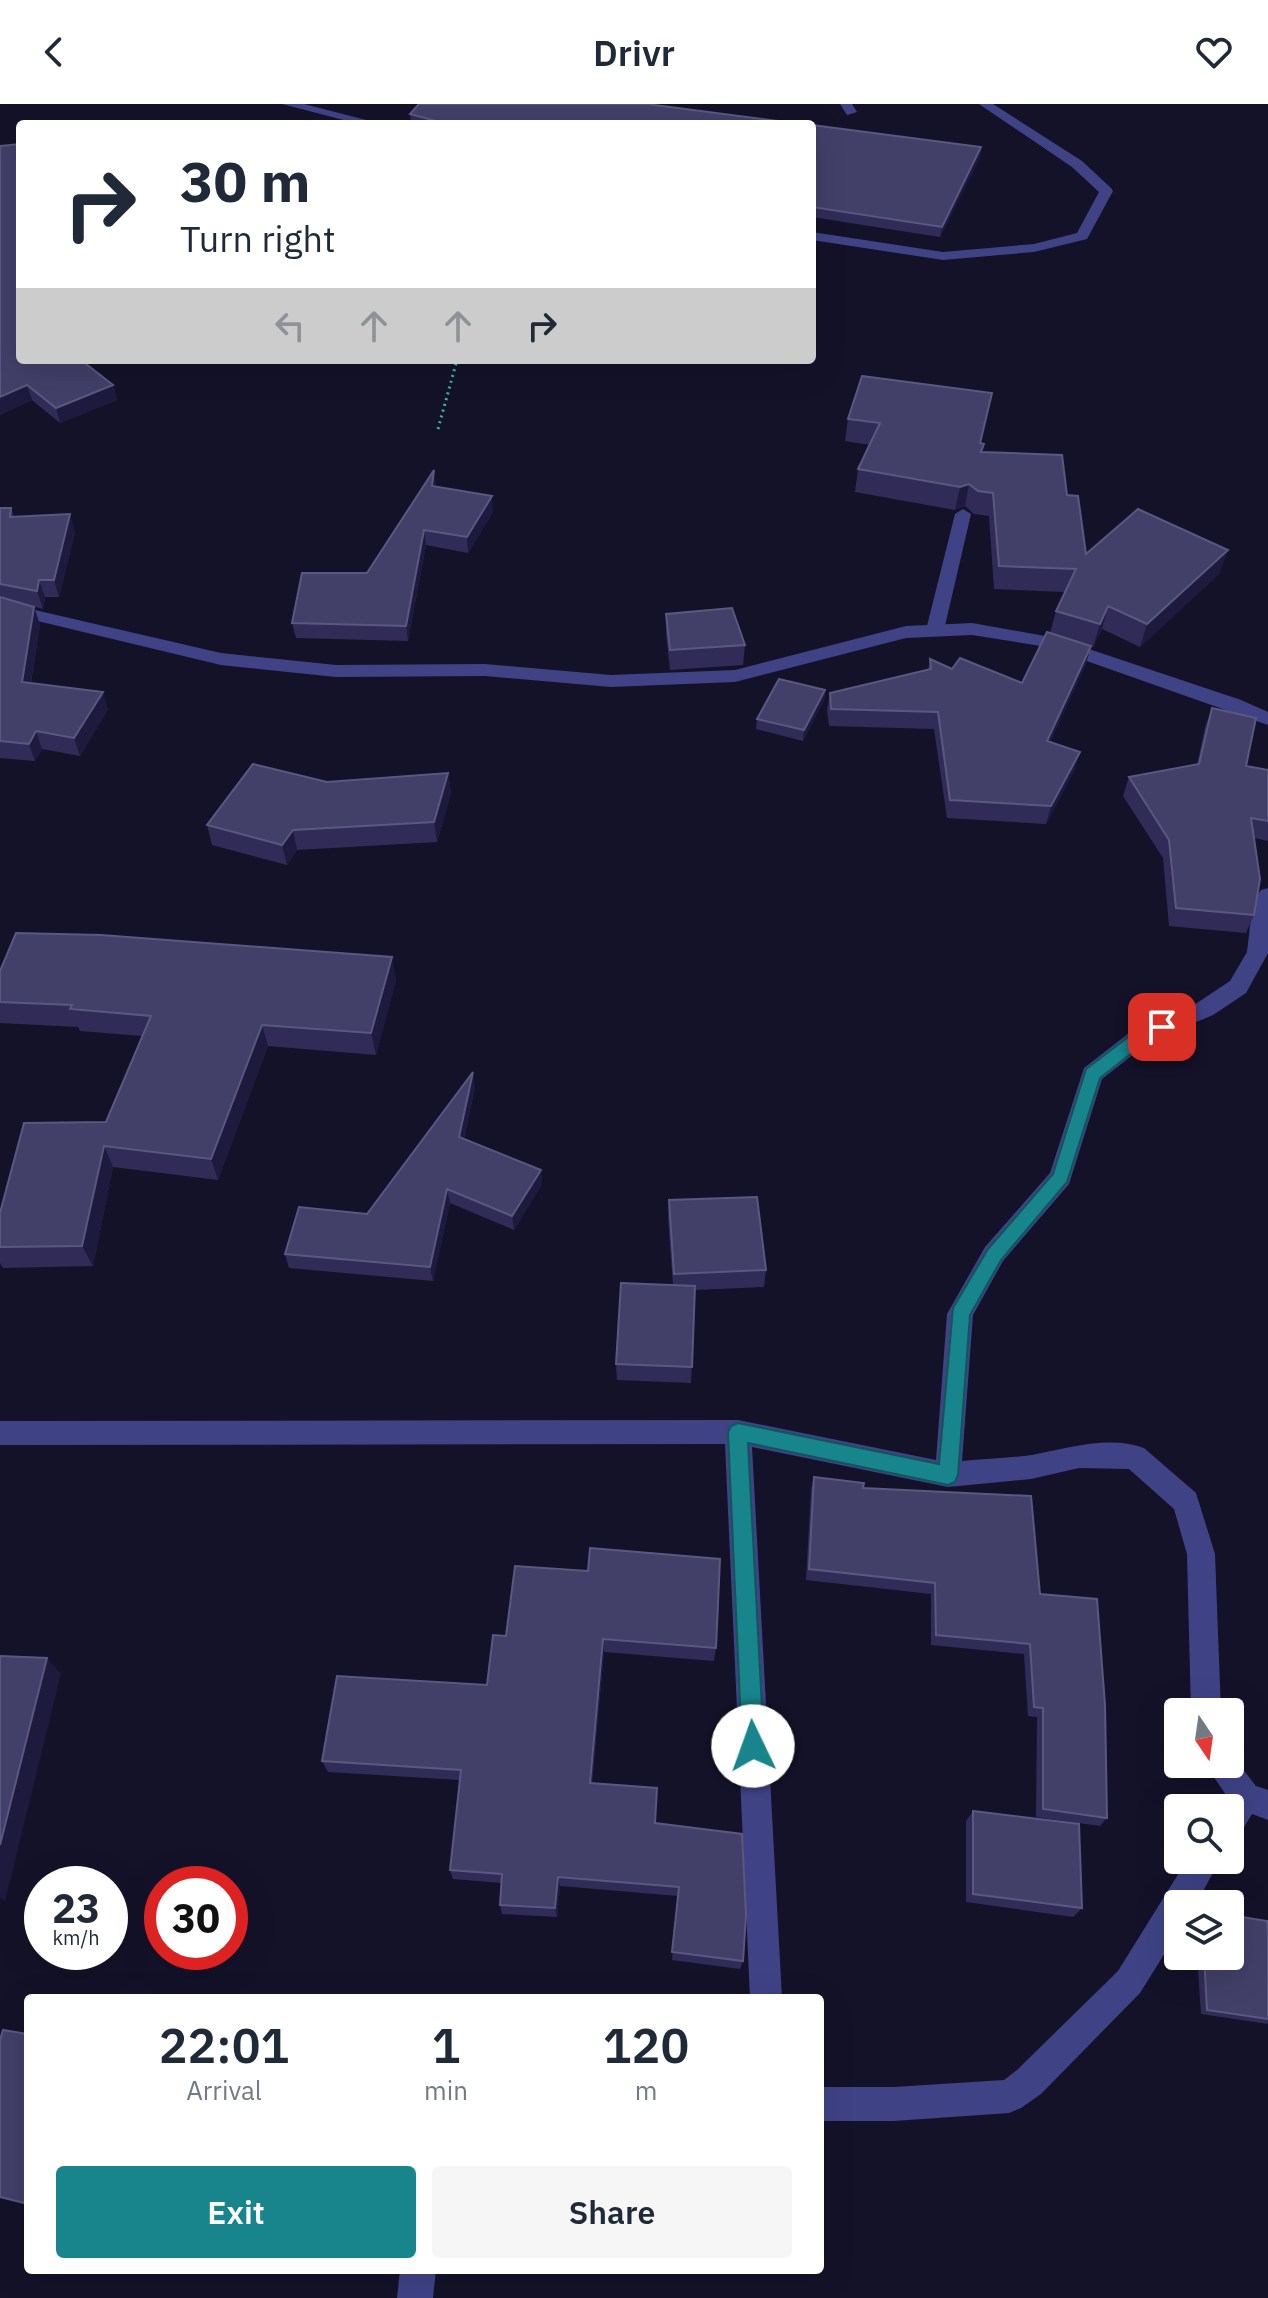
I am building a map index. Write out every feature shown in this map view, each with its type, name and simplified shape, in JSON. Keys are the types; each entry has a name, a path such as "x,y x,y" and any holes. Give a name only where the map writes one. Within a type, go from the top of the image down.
{"street":[{"path":"288,104 358,120"},
{"path":"816,237 943,256 1034,248 1082,236 1106,191 1077,164 985,104"},
{"path":"935,630 963,514"},
{"path":"0,607 221,659 336,671 485,670 611,681 735,676 906,632 972,629 1050,642 1234,704 1267,719"},
{"path":"948,1475 960,1314 994,1254 1061,1177 1092,1074 1141,1036 1205,1009 1238,987 1258,952 1263,901 1268,895"},
{"path":"738,1432 766,1994"},
{"path":"0,1433 738,1432 948,1475 1031,1467 1079,1456 1135,1457 1186,1502 1201,1554 1206,1698"},
{"path":"1229,1778 1248,1808"},
{"path":"824,2104 894,2104 1009,2096 1029,2082 1129,1982 1196,1874"},
{"path":"415,2298 418,2274"}],"path":[{"path":"438,429 456,364"}],"building":[{"path":"419,104 647,104 770,120 432,120 410,114"},
{"path":"816,126 981,147 942,227 816,208"},
{"path":"16,144 16,364 86,364 113,385 56,408 27,385 0,397 0,146"},
{"path":"862,376 992,393 980,443 984,444 981,452 1062,455 1067,495 1078,496 1086,554 1138,509 1228,550 1147,624 1108,606 1100,624 1056,611 1076,569 999,566 993,493 978,491 969,484 960,487 858,469 880,423 848,419"},
{"path":"434,470 432,486 492,496 467,537 424,530 406,626 292,623 302,573 367,573"},
{"path":"0,508 11,508 10,517 70,514 54,580 39,580 37,591 0,584"},
{"path":"0,597 34,607 22,682 103,692 74,738 36,731 29,744 0,741"},
{"path":"732,608 745,645 670,650 666,614"},
{"path":"1047,632 1091,646 1047,741 1080,752 1051,806 950,800 938,712 831,709 830,693 931,669 930,659 952,669 960,658 1022,683"},
{"path":"779,679 825,690 804,730 757,719"},
{"path":"1212,708 1256,718 1246,766 1268,770 1268,821 1251,818 1260,879 1254,915 1176,908 1169,840 1129,777 1199,764"},
{"path":"253,764 327,782 448,773 434,822 293,830 282,845 207,825"},
{"path":"16,933 101,935 392,957 371,1033 262,1025 211,1159 104,1146 82,1246 0,1247 0,1213 24,1123 106,1122 151,1016 70,1009 72,1005 0,1002 0,971"},
{"path":"473,1072 459,1137 541,1170 512,1216 447,1189 430,1267 285,1254 299,1207 367,1214"},
{"path":"757,1197 766,1270 674,1274 669,1200"},
{"path":"621,1283 695,1286 692,1367 616,1364"},
{"path":"814,1477 864,1483 863,1488 1031,1496 1040,1594 1097,1599 1105,1705 1107,1818 1043,1809 1043,1708 1034,1707 1030,1644 936,1635 935,1583 809,1569"},
{"path":"590,1548 720,1559 716,1648 603,1639 590,1783 657,1788 655,1823 742,1834 746,1915 743,1961 672,1952 679,1887 558,1877 555,1908 500,1905 502,1874 450,1870 461,1770 322,1761 337,1676 487,1685 493,1635 506,1636 515,1566 588,1571"},
{"path":"0,1656 47,1658 0,1845"},
{"path":"973,1811 1079,1824 1082,1908 973,1894"},
{"path":"1244,1917 1267,1921 1268,2019 1207,2010 1205,1970 1244,1970"},
{"path":"3,2030 24,2033 24,2203 0,2197 0,2040"}],"route":[{"path":"753,1746 738,1432 948,1475 960,1314 994,1254 1061,1177 1092,1074 1141,1036 1162,1027"}]}
